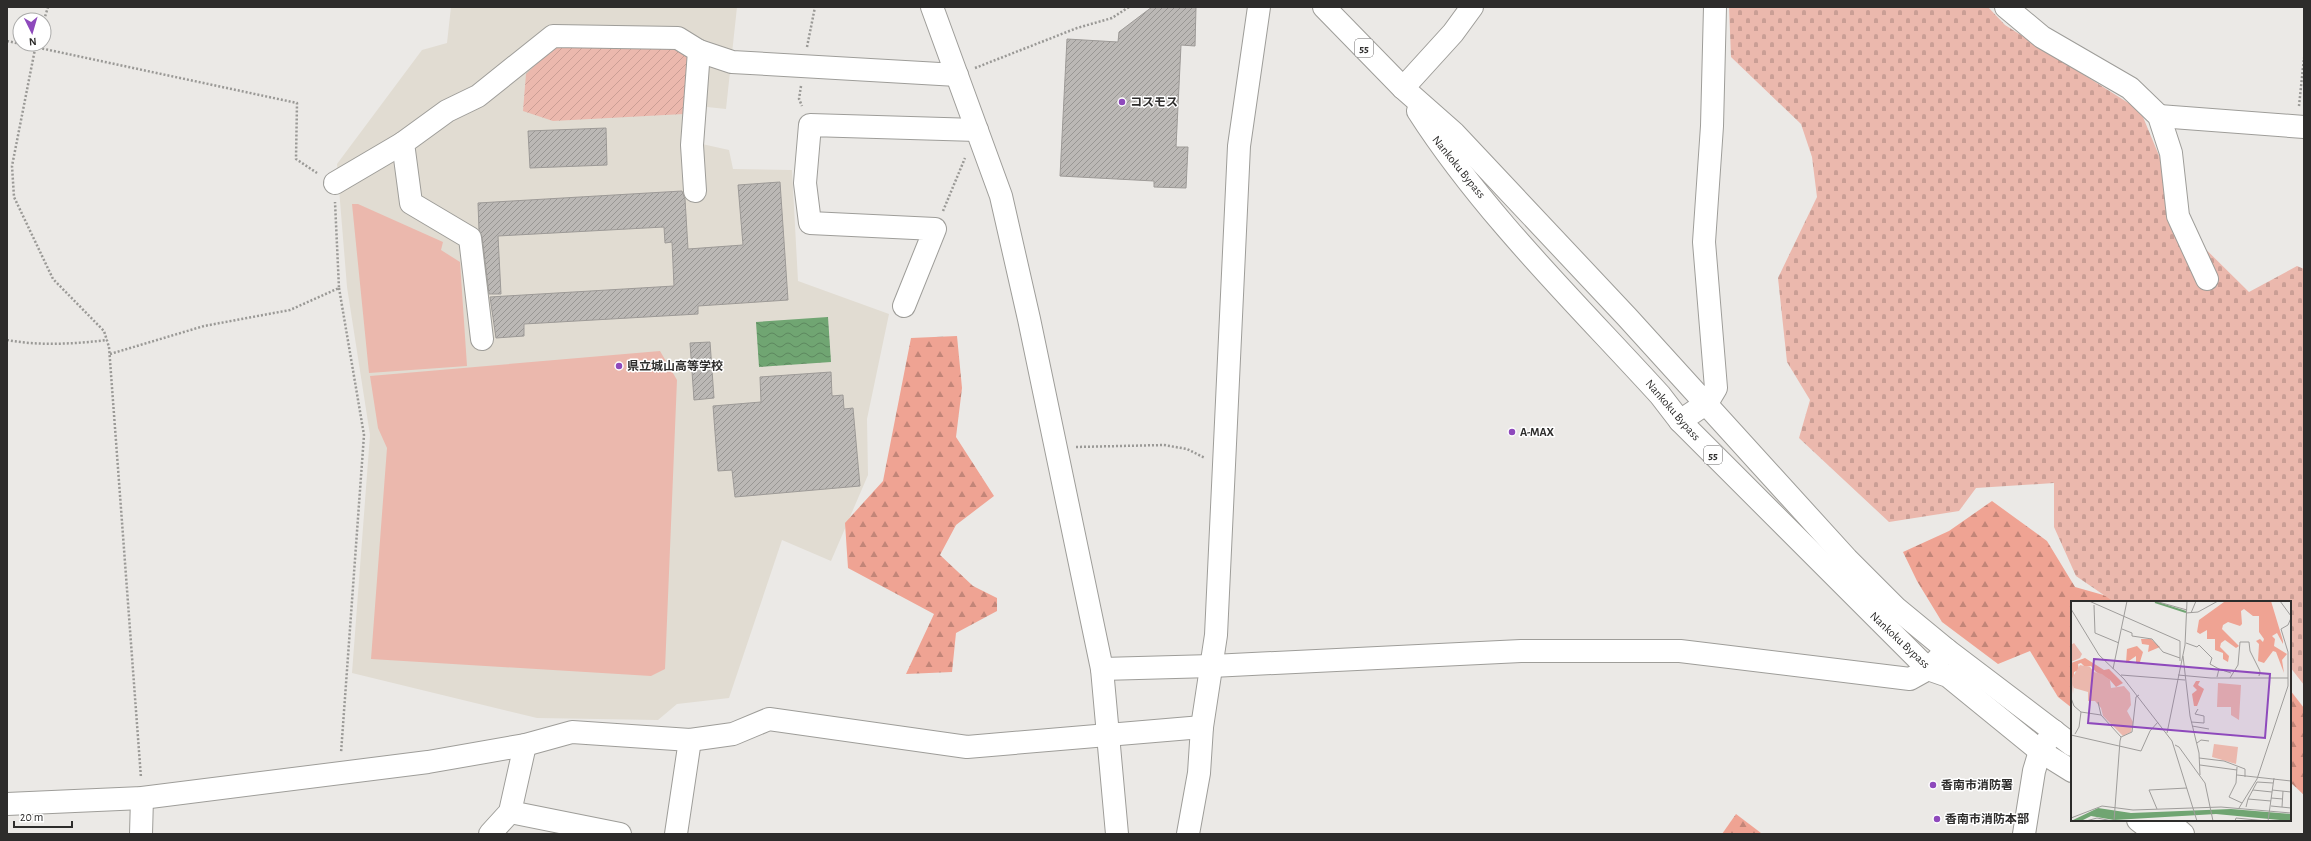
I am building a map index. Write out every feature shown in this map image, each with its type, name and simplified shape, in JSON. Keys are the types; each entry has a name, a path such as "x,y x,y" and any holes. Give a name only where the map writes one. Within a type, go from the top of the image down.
{"main road":[{"path":"932,7 1001,196 1029,319 1102,669 1117,834"},
{"path":"1188,834 1199,773 1202,727 1212,666 1225,470 1240,146 1259,7"},
{"name":"Nankoku Bypass","path":"1324,7 1403,88 1454,133 1706,403 1847,559 1896,608 1947,650 2071,744"},
{"path":"1403,88 1453,33 1472,7"},
{"path":"1680,421 1706,403 1716,388 1704,242 1712,126 1715,7"},
{"path":"2006,7 2042,37 2130,88 2159,116 2171,153 2178,216 2207,279"},
{"path":"334,183 403,144 447,111 478,96 554,36 678,38 699,51 732,62 957,75"},
{"path":"695,191 692,145 699,51"},
{"name":"Nankoku Bypass","path":"1403,88 1439,144 1516,237 1660,395 1680,421 1928,669 1948,676 2040,751 2071,770"},
{"path":"2159,116 2300,126"},
{"path":"904,306 935,230 810,222 805,183 810,125 977,130"},
{"path":"403,144 411,203 470,238 482,339"},
{"path":"1102,669 1212,666 1521,651 1680,651 1910,680 1928,669 1947,650"},
{"path":"7,804 142,798 428,762 525,745 572,732 690,740 733,734 769,719 967,747 1202,727"},
{"path":"2024,834 2034,771 2040,751 2054,731"},
{"path":"676,834 690,740"},
{"path":"490,834 510,812 525,745"},
{"path":"141,834 142,798"},
{"path":"510,812 620,834"},
{"path":"2139,821 2156,834"},
{"path":"2168,821 2183,834"}],"path":[{"path":"957,75 1077,28 1112,18 1129,7"},
{"path":"52,49 297,103 296,159 334,183 339,288 364,435 340,773"},
{"path":"35,52 12,166 14,197 52,278 104,331 110,354 142,798"},
{"path":"2300,126 2304,58"},
{"path":"935,230 977,130"},
{"path":"110,354 204,326 290,310 339,288"},
{"path":"7,340 21,342 82,343 107,340"},
{"path":"1056,447 1164,445 1187,448 1225,470"}],"shaded area":[{"name":"県立城山高等学校","path":"451,7 737,7 726,109 707,107 702,144 729,150 733,169 792,170 798,281 889,314 867,419 868,475 831,561 782,540 729,698 677,704 658,720 537,718 352,673 370,435 347,287 337,164 422,50 447,43"}],"green space":[{"path":"1729,7 1988,7 2005,25 2130,104 2143,117 2160,158 2166,210 2249,292 2297,266 2304,269 2304,685 2291,668 2291,601 2113,601 2076,576 2054,527 2054,483 1976,488 1959,511 1889,522 1799,438 1810,400 1787,362 1778,278 1817,197 1812,157 1801,124 1731,57"},
{"path":"557,44 680,46 688,59 684,114 553,121 523,111 526,74"},
{"path":"352,204 358,204 443,242 441,250 460,262 467,366 369,373"},
{"path":"957,336 962,388 956,437 994,496 956,525 940,555 973,586 997,598 997,611 956,633 952,672 906,674 934,614 848,568 845,523 883,481 911,338"},
{"path":"660,351 677,380 665,669 651,676 371,659 387,448 378,428 370,376"},
{"path":"1992,501 2047,541 2075,587 2124,601 2071,601 2071,707 2058,697 2030,651 1998,664 1942,622 1917,581 1903,552 1949,531"},
{"path":"2291,691 2304,708 2304,795 2291,783"},
{"path":"1736,814 1761,833 1761,834 1722,834"}],"water":[{"path":"828,317 831,362 759,367 756,322"}],"building":[{"path":"1152,7 1196,7 1195,46 1181,45 1176,147 1188,147 1186,188 1154,187 1154,181 1060,176 1067,39 1118,42 1119,32"},
{"path":"606,128 607,165 530,168 528,131"},
{"path":"780,182 788,300 698,306 698,314 524,324 524,336 496,338 490,297 674,286 672,242 665,243 664,227 498,236 501,294 489,294 482,237 479,230 478,203 682,191 685,199 688,249 743,245 738,185"},
{"path":"710,342 714,398 694,400 690,343"},
{"path":"831,372 832,396 843,395 844,409 853,408 860,486 735,497 732,470 718,471 713,406 761,402 760,377"}],"place":[{"name":"コスモス","path":"1122,102"},
{"name":"県立城山高等学校","path":"619,366"},
{"name":"A-MAX","path":"1512,432"},
{"name":"香南市消防署","path":"1933,785"},
{"name":"香南市消防本部","path":"1937,819"}]}
